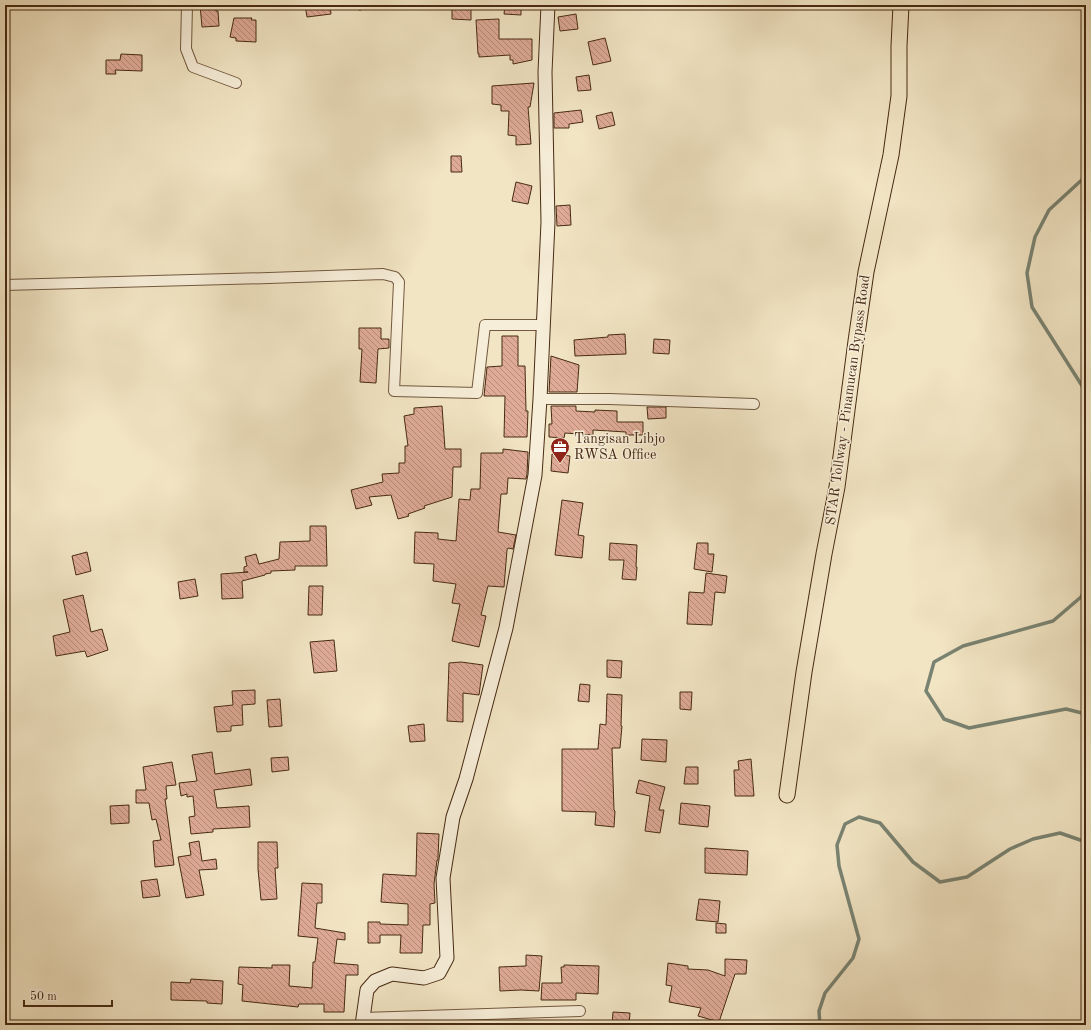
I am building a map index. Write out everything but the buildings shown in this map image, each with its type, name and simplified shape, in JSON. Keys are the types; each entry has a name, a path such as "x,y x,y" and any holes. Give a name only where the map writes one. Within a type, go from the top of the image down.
{"main road":[{"name":"STAR Tollway - Pinamucan Bypass Road","path":"787,795 804,672 824,554 838,487 866,272 891,155 899,96 901,5"}],"street":[{"path":"187,5 186,49 193,67 236,83"},
{"path":"548,5 545,72 548,222 535,475 506,628 466,779 451,825 443,878 447,958 439,973 424,978 392,974 375,980 367,990 363,1021 580,1011"},
{"path":"5,285 383,274 395,277 399,282 394,390 477,392 484,325 543,325"},
{"path":"540,399 609,399 754,404"}],"waterway":[{"path":"1086,176 1049,210 1035,237 1027,273 1032,307 1086,392"},
{"path":"1086,587 1081,597 1053,621 963,646 934,662 926,691 944,719 969,728 1066,709 1086,714"},
{"path":"820,1025 819,1011 825,993 853,958 859,939 839,866 837,845 845,824 859,817 880,823 913,862 940,882 967,877 1010,849 1033,839 1060,833 1086,842"}],"place":[{"name":"Tangisan Libjo RWSA Office","path":"560,464"}]}
